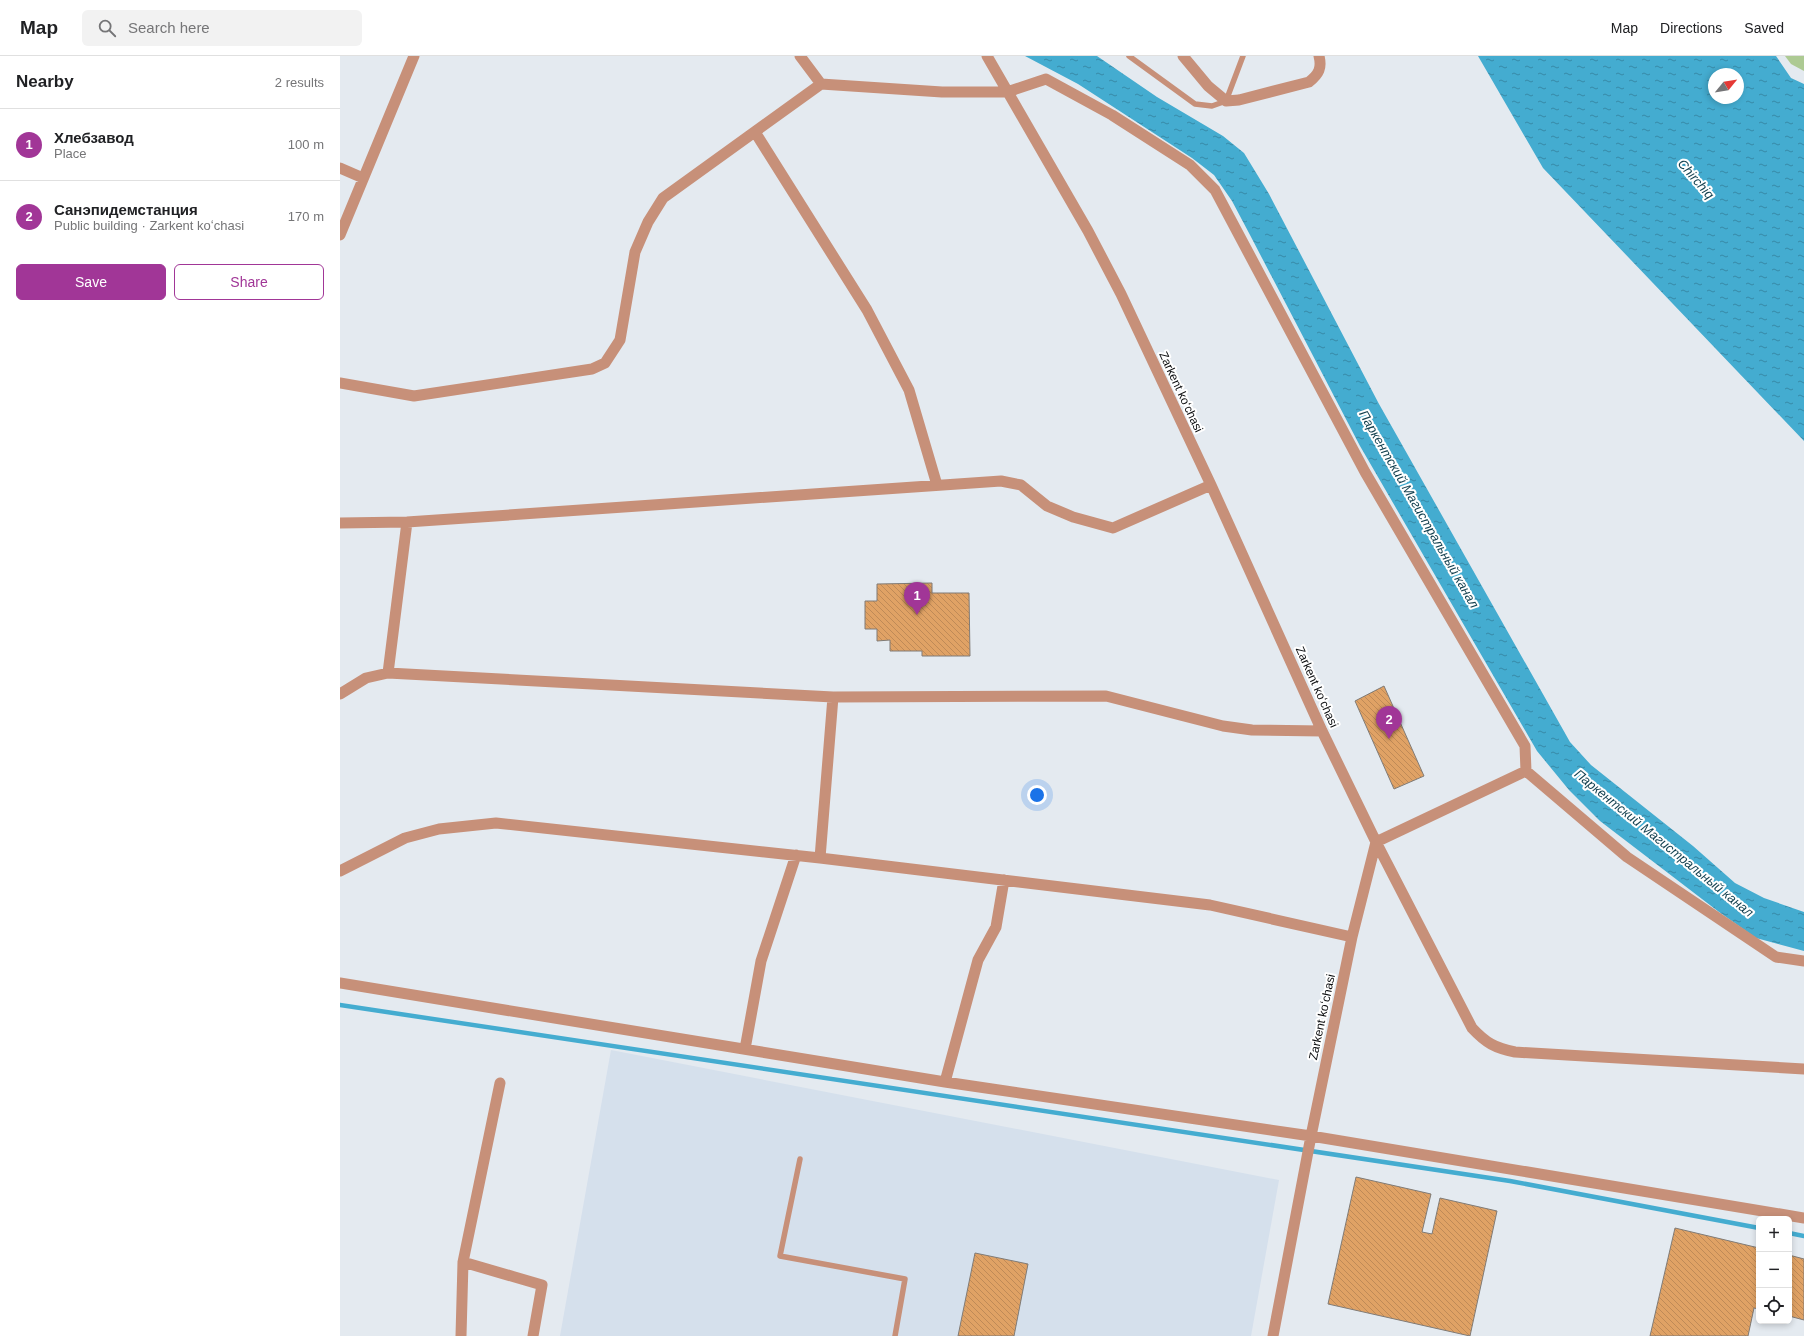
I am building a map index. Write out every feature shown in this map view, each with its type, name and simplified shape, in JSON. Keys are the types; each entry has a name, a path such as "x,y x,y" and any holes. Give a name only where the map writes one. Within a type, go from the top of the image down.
{"street":[{"path":"340,234 414,56"},
{"path":"800,56 820,84"},
{"name":"Zarkent koʻchasi","path":"987,56 1088,231 1117,287 1211,484 1322,731 1376,842 1352,937 1310,1140 1273,1336"},
{"path":"1183,56 1208,86 1226,100 1239,100 1309,82 1317,75 1320,63 1319,56"},
{"path":"340,383 414,396 592,370 605,363 620,340 635,252 648,222 663,198 820,84 942,92 1007,92 1046,79 1112,115 1190,165 1215,190 1365,472 1525,746 1526,771 1627,857 1776,957 1804,960"},
{"path":"755,132 868,310 909,390 937,485"},
{"path":"340,168 363,178"},
{"path":"340,523 407,522 1001,481 1021,485 1047,506 1073,517 1114,528 1211,484"},
{"path":"388,673 407,522"},
{"path":"340,694 366,678 388,673 833,697 1106,696 1223,726 1252,730 1322,731"},
{"path":"820,858 833,697"},
{"path":"1526,771 1376,842 1413,911 1463,1013 1472,1028 1484,1041 1500,1049 1515,1052 1804,1069"},
{"path":"340,871 405,838 439,828 496,823 796,855 1210,905 1352,937"},
{"path":"745,1049 761,961 796,855"},
{"path":"945,1082 978,960 996,927 1004,880"},
{"path":"340,983 945,1082 1804,1218"},
{"path":"461,1336 463,1262 500,1084"},
{"path":"463,1262 542,1285 533,1336"}],"lane":[{"path":"1129,56 1195,104 1212,106 1226,100 1243,56"},
{"path":"800,1159 780,1256 905,1279 895,1336"}],"shaded area":[{"path":"611,1050 1279,1180 1251,1336 560,1336"}],"green space":[{"path":"1785,56 1804,56 1804,71 1791,64"}],"water":[{"name":"Паркентский Магистральный канал","path":"1025,56 1097,56 1157,97 1223,136 1244,153 1269,194 1379,404 1570,742 1591,765 1693,846 1735,883 1764,898 1804,912 1804,951 1756,938 1719,912 1600,821 1569,790 1537,751 1360,446 1232,201 1214,175 1192,158 1078,84"},
{"name":"Chirchiq","path":"1478,56 1776,56 1791,78 1804,84 1804,441 1543,168"}],"building":[{"path":"932,583 932,593 969,593 970,656 922,656 922,651 890,651 890,640 877,641 877,629 865,629 865,601 877,601 877,584"},
{"path":"1384,686 1424,776 1394,789 1355,701"},
{"path":"1356,1177 1431,1194 1422,1232 1432,1234 1440,1198 1497,1211 1470,1336 1328,1304"},
{"path":"1675,1228 1756,1247 1756,1308 1754,1308 1748,1336 1650,1336"},
{"path":"975,1253 1028,1264 1014,1336 958,1336"},
{"path":"1792,1256 1804,1259 1804,1320 1792,1317"}],"waterway":[{"path":"340,1005 1510,1181 1756,1227"},
{"path":"1792,1234 1804,1236"}],"place":[{"name":"Хлебзавод","path":"917,615"},
{"name":"Санэпидемстанция","path":"1389,739"}]}
